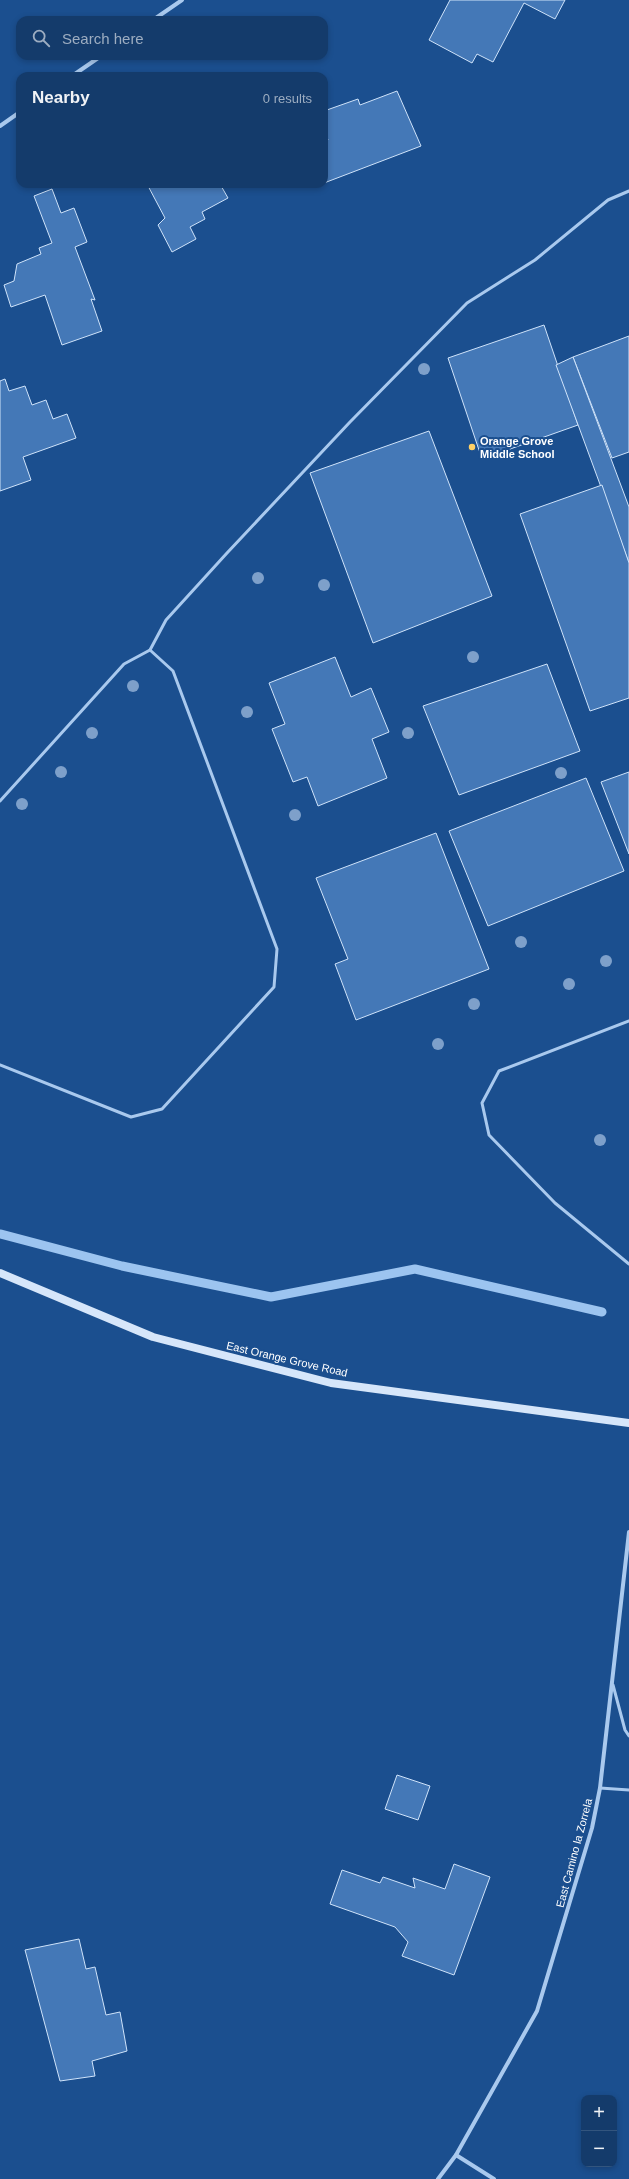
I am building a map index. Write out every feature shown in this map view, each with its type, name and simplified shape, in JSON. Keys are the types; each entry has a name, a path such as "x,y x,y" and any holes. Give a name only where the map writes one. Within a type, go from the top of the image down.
{"main road":[{"name":"East Orange Grove Road","path":"0,1273 153,1337 331,1383 629,1423"}],"street":[{"path":"159,16 182,0"},
{"path":"78,72 95,60"},
{"path":"0,126 16,115"},
{"name":"East Camino la Zorrela","path":"438,2179 456,2155 537,2011 592,1828 600,1788 613,1684 629,1532"},
{"path":"456,2155 494,2179"}],"lane":[{"path":"0,801 124,664 150,650 166,620 227,553 350,422 467,303 535,260 608,200 629,191"},
{"path":"0,1065 131,1117 156,1110 162,1108 274,987 277,949 173,672 150,650"},
{"path":"629,1021 499,1071 482,1103 489,1136 555,1203 629,1264"},
{"path":"613,1684 625,1730 629,1736"},
{"path":"600,1788 629,1790"}],"building":[{"path":"450,0 565,0 555,19 524,3 493,62 477,54 472,63 429,40"},
{"path":"397,91 421,146 328,181 328,110 358,99 360,105"},
{"path":"149,188 222,188 228,198 202,212 205,219 190,227 196,239 172,252 158,225 165,218"},
{"path":"52,189 61,213 74,208 87,242 75,247 95,300 91,299 102,331 62,345 45,295 11,307 4,285 14,281 17,264 41,254 39,248 52,243 34,196"},
{"path":"544,325 578,425 482,459 448,358"},
{"path":"629,336 629,452 612,458 573,357"},
{"path":"573,357 629,507 629,563 556,365"},
{"path":"5,379 9,391 25,386 32,405 46,400 53,419 67,414 76,438 23,457 31,480 0,491 0,381"},
{"path":"429,431 492,596 373,643 310,473"},
{"path":"602,485 629,563 629,698 590,711 520,514"},
{"path":"335,657 351,697 371,688 389,732 372,739 387,778 318,806 307,777 293,782 272,729 285,724 269,683"},
{"path":"547,664 580,751 459,795 423,706"},
{"path":"629,772 629,854 601,782"},
{"path":"586,778 624,871 488,926 449,831"},
{"path":"436,833 489,969 356,1020 335,964 348,959 316,878"},
{"path":"397,1775 430,1786 418,1820 385,1809"},
{"path":"454,1864 490,1877 454,1975 402,1956 408,1942 395,1927 330,1904 342,1870 380,1883 383,1877 415,1888 413,1878 445,1889"},
{"path":"79,1939 86,1969 95,1967 106,2015 120,2012 127,2051 92,2061 95,2076 60,2081 25,1950"}],"waterway":[{"path":"1,1234 122,1266 271,1297 415,1269 602,1312"}],"place":[{"name":"Orange Grove Middle School","path":"472,447"}]}
